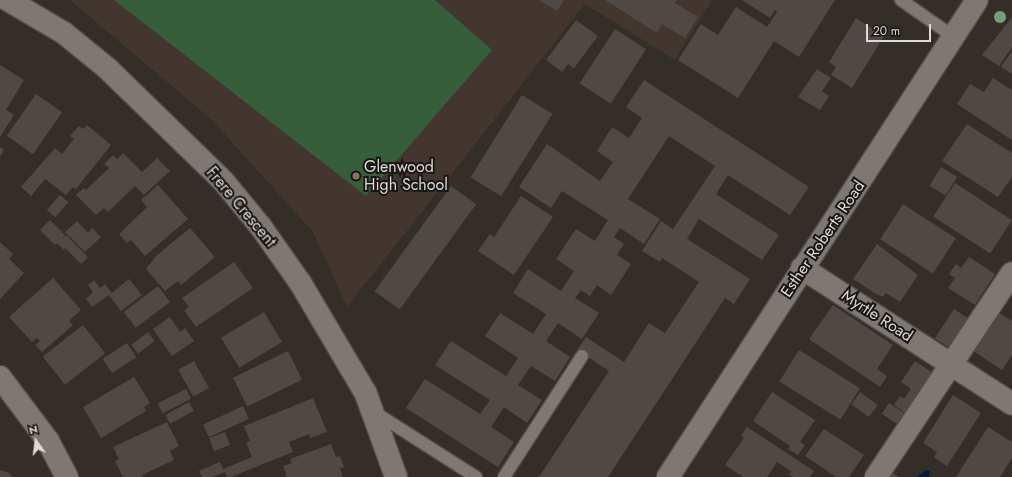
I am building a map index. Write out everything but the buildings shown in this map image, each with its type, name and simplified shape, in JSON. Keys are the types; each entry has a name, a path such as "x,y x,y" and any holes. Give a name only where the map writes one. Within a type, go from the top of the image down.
{"street":[{"name":"Frere Crescent","path":"8,0 64,33 108,69 224,182 261,227 301,284 366,394 396,477"},
{"name":"Esther Roberts Road","path":"668,477 802,268 868,173 977,0"},
{"name":"Myrtle Road","path":"802,268 1012,404"},
{"path":"876,477 1012,273"},
{"path":"0,377 48,441 67,477"}],"lane":[{"path":"901,0 954,38"},
{"path":"504,477 582,356"},
{"path":"372,411 476,477"}],"shaded area":[{"name":"Glenwood High School","path":"70,0 712,0 675,60 585,4 347,307 313,232 212,120"}],"green space":[{"path":"114,0 435,0 492,50 366,196"}],"water":[{"path":"926,470 930,471 929,477 917,477"}],"place":[{"name":"Glenwood High School","path":"356,176"}]}
